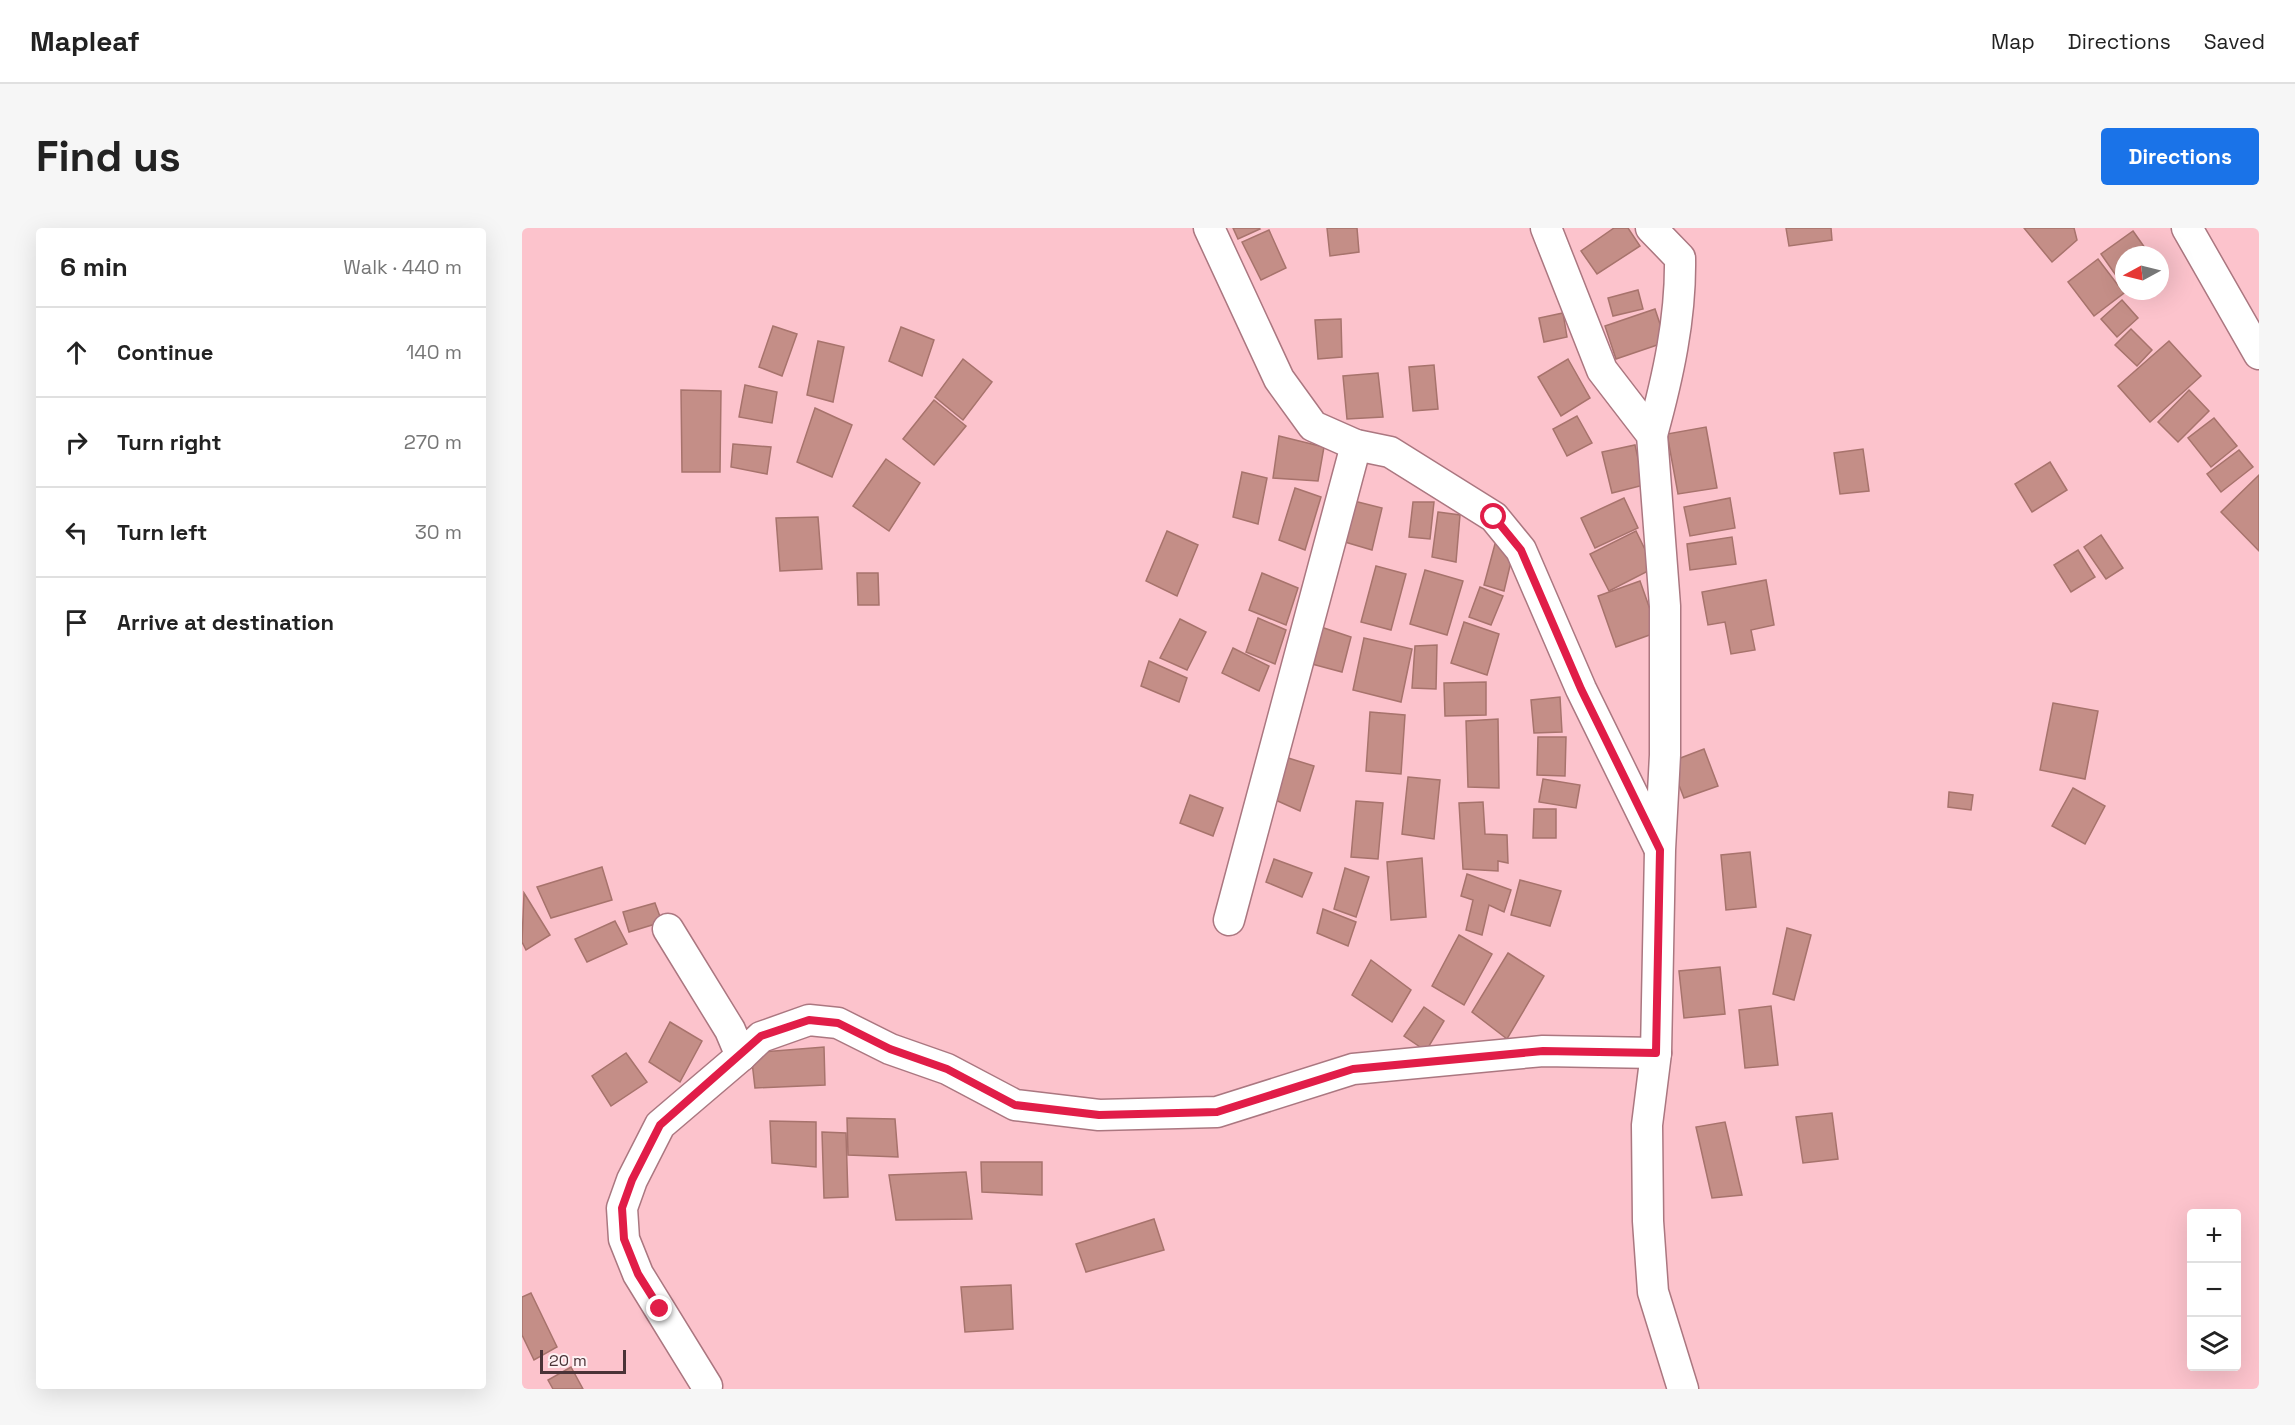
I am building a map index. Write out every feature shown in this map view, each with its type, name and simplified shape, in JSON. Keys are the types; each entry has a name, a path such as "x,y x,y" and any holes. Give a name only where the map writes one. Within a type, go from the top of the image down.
{"street":[{"path":"1209,228 1279,379 1313,426 1356,445 1390,452 1494,517 1521,550 1581,689 1660,850"},
{"path":"1546,228 1602,370 1652,435"},
{"path":"1651,228 1680,258 1680,292 1667,383 1652,435 1665,606 1665,755 1660,850 1656,1053 1647,1125 1646,1165 1653,1292 1683,1389"},
{"path":"2187,228 2259,354"},
{"path":"1229,920 1356,445"},
{"path":"668,929 730,1030 741,1056"},
{"path":"707,1386 638,1274 624,1239 622,1208 632,1180 660,1125 761,1036 809,1020 838,1023 890,1049 947,1069 1015,1105 1099,1115 1217,1112 1353,1069 1543,1051 1656,1053"}],"building":[{"path":"1233,228 1259,228 1260,229 1238,239"},
{"path":"1327,228 1357,228 1359,252 1330,256"},
{"path":"1614,228 1628,228 1640,246 1597,274 1581,251"},
{"path":"1786,228 1831,228 1832,240 1789,246"},
{"path":"2024,228 2074,228 2077,240 2052,262"},
{"path":"1269,230 1286,268 1261,280 1242,242"},
{"path":"2133,231 2144,246 2115,246 2115,274 2101,254"},
{"path":"2098,259 2115,281 2115,300 2094,316 2068,282"},
{"path":"1638,290 1643,309 1613,316 1608,298"},
{"path":"2122,300 2138,318 2117,337 2101,319"},
{"path":"1655,309 1666,342 1616,359 1605,326"},
{"path":"1563,313 1567,337 1544,342 1539,318"},
{"path":"1341,319 1342,357 1318,359 1315,320"},
{"path":"773,326 797,334 782,376 759,367"},
{"path":"901,327 934,340 922,376 889,361"},
{"path":"2131,329 2152,350 2137,366 2115,345"},
{"path":"818,341 844,347 833,402 807,395"},
{"path":"2169,341 2201,376 2150,422 2118,386"},
{"path":"963,359 992,382 963,420 935,397"},
{"path":"1568,359 1590,398 1561,416 1538,377"},
{"path":"1434,365 1438,409 1413,411 1409,367"},
{"path":"1378,373 1383,417 1347,419 1343,376"},
{"path":"745,385 777,392 772,423 739,417"},
{"path":"681,390 721,391 720,472 682,472"},
{"path":"2189,390 2209,411 2178,442 2158,422"},
{"path":"934,400 966,426 934,465 903,439"},
{"path":"815,408 852,425 832,477 797,462"},
{"path":"1577,416 1592,443 1567,456 1553,429"},
{"path":"2214,418 2237,446 2211,467 2188,438"},
{"path":"1706,427 1717,488 1678,494 1667,434"},
{"path":"1279,436 1324,447 1318,481 1273,478"},
{"path":"733,444 771,447 767,474 731,467"},
{"path":"1635,445 1644,485 1612,493 1602,452"},
{"path":"1863,449 1869,491 1840,494 1834,453"},
{"path":"2239,450 2253,467 2221,492 2207,474"},
{"path":"886,459 920,483 889,531 853,506"},
{"path":"2050,462 2067,490 2032,512 2015,484"},
{"path":"1242,472 1267,478 1258,524 1233,517"},
{"path":"2259,475 2259,551 2221,512"},
{"path":"1295,488 1321,497 1305,550 1279,540"},
{"path":"1624,498 1638,528 1595,548 1581,518"},
{"path":"1730,498 1735,528 1690,536 1684,507"},
{"path":"1350,500 1382,508 1372,550 1338,540"},
{"path":"1413,502 1434,502 1430,539 1409,537"},
{"path":"1438,512 1460,515 1456,562 1432,557"},
{"path":"818,517 822,569 780,571 776,518"},
{"path":"1167,531 1198,545 1177,596 1146,581"},
{"path":"1636,531 1654,568 1609,591 1590,554"},
{"path":"2101,535 2123,568 2106,579 2084,547"},
{"path":"1732,537 1736,564 1690,570 1687,544"},
{"path":"1495,544 1514,549 1504,591 1484,585"},
{"path":"2078,550 2095,577 2071,592 2054,565"},
{"path":"1376,566 1406,574 1391,630 1361,622"},
{"path":"1425,570 1463,581 1447,635 1410,624"},
{"path":"857,573 878,573 879,605 858,605"},
{"path":"1262,573 1298,588 1286,625 1249,610"},
{"path":"1766,580 1774,625 1751,630 1755,650 1731,654 1725,622 1708,625 1702,592"},
{"path":"1640,581 1658,632 1616,647 1598,596"},
{"path":"1480,587 1503,596 1491,625 1469,617"},
{"path":"1258,618 1286,630 1275,664 1246,652"},
{"path":"1180,619 1206,632 1187,670 1160,658"},
{"path":"1464,622 1499,634 1487,675 1451,663"},
{"path":"1318,626 1351,637 1342,672 1308,663"},
{"path":"1364,638 1412,649 1401,702 1353,690"},
{"path":"1437,645 1436,689 1412,688 1415,646"},
{"path":"1233,648 1269,666 1259,691 1222,673"},
{"path":"1149,661 1187,678 1179,702 1141,686"},
{"path":"1486,682 1486,715 1445,716 1444,683"},
{"path":"1560,697 1562,732 1534,733 1531,700"},
{"path":"2053,703 2098,711 2085,779 2040,770"},
{"path":"1370,712 1405,715 1401,774 1366,771"},
{"path":"1498,719 1499,788 1468,787 1466,721"},
{"path":"1538,737 1566,737 1565,776 1537,775"},
{"path":"1704,749 1718,786 1684,798 1670,762"},
{"path":"1285,757 1314,766 1300,811 1271,798"},
{"path":"1408,777 1440,780 1434,839 1402,834"},
{"path":"1543,779 1580,785 1576,808 1539,802"},
{"path":"2073,788 2105,806 2085,844 2052,826"},
{"path":"1949,792 1973,795 1971,810 1948,807"},
{"path":"1190,795 1223,808 1213,836 1180,823"},
{"path":"1356,801 1383,803 1378,859 1351,857"},
{"path":"1483,802 1485,834 1507,835 1508,863 1498,861 1498,871 1463,869 1459,803"},
{"path":"1534,809 1556,809 1556,838 1533,838"},
{"path":"1750,852 1756,907 1726,910 1721,855"},
{"path":"1422,858 1426,917 1391,920 1387,862"},
{"path":"1274,859 1312,873 1302,897 1266,882"},
{"path":"602,867 612,900 551,918 537,887"},
{"path":"1345,868 1369,877 1356,917 1334,909"},
{"path":"1467,874 1511,890 1504,912 1489,905 1482,935 1466,930 1473,900 1461,896"},
{"path":"1520,880 1561,891 1550,926 1511,915"},
{"path":"524,893 550,935 526,950 522,942"},
{"path":"655,903 662,922 629,932 623,912"},
{"path":"1323,909 1356,922 1348,946 1317,933"},
{"path":"615,921 627,944 587,962 575,939"},
{"path":"1787,928 1811,935 1794,1000 1773,994"},
{"path":"1459,935 1492,954 1464,1005 1432,986"},
{"path":"1508,953 1544,976 1507,1039 1472,1012"},
{"path":"1371,960 1411,990 1392,1022 1352,995"},
{"path":"1720,967 1725,1014 1684,1018 1679,971"},
{"path":"1771,1006 1778,1065 1745,1068 1739,1010"},
{"path":"1424,1007 1444,1021 1426,1051 1404,1036"},
{"path":"670,1022 702,1041 680,1082 649,1062"},
{"path":"824,1047 825,1085 755,1088 751,1053"},
{"path":"626,1053 647,1082 611,1106 592,1076"},
{"path":"1832,1113 1838,1159 1803,1163 1796,1117"},
{"path":"847,1118 895,1119 898,1157 848,1155"},
{"path":"770,1121 816,1122 816,1167 772,1163"},
{"path":"1725,1122 1742,1195 1712,1198 1696,1127"},
{"path":"822,1132 846,1133 848,1197 824,1198"},
{"path":"981,1162 1042,1162 1042,1195 982,1192"},
{"path":"966,1172 972,1219 896,1220 889,1175"},
{"path":"1154,1219 1164,1250 1086,1272 1076,1244"},
{"path":"1011,1285 1013,1329 965,1332 961,1287"},
{"path":"531,1293 557,1347 534,1360 522,1335 522,1297"},
{"path":"571,1367 583,1389 553,1389 548,1380"}],"route":[{"path":"660,1309 638,1274 624,1239 622,1208 632,1180 660,1125 761,1036 809,1020 838,1023 890,1049 947,1069 1015,1105 1099,1115 1217,1112 1353,1069 1543,1051 1656,1053 1660,850 1581,689 1521,550 1494,517"}]}
